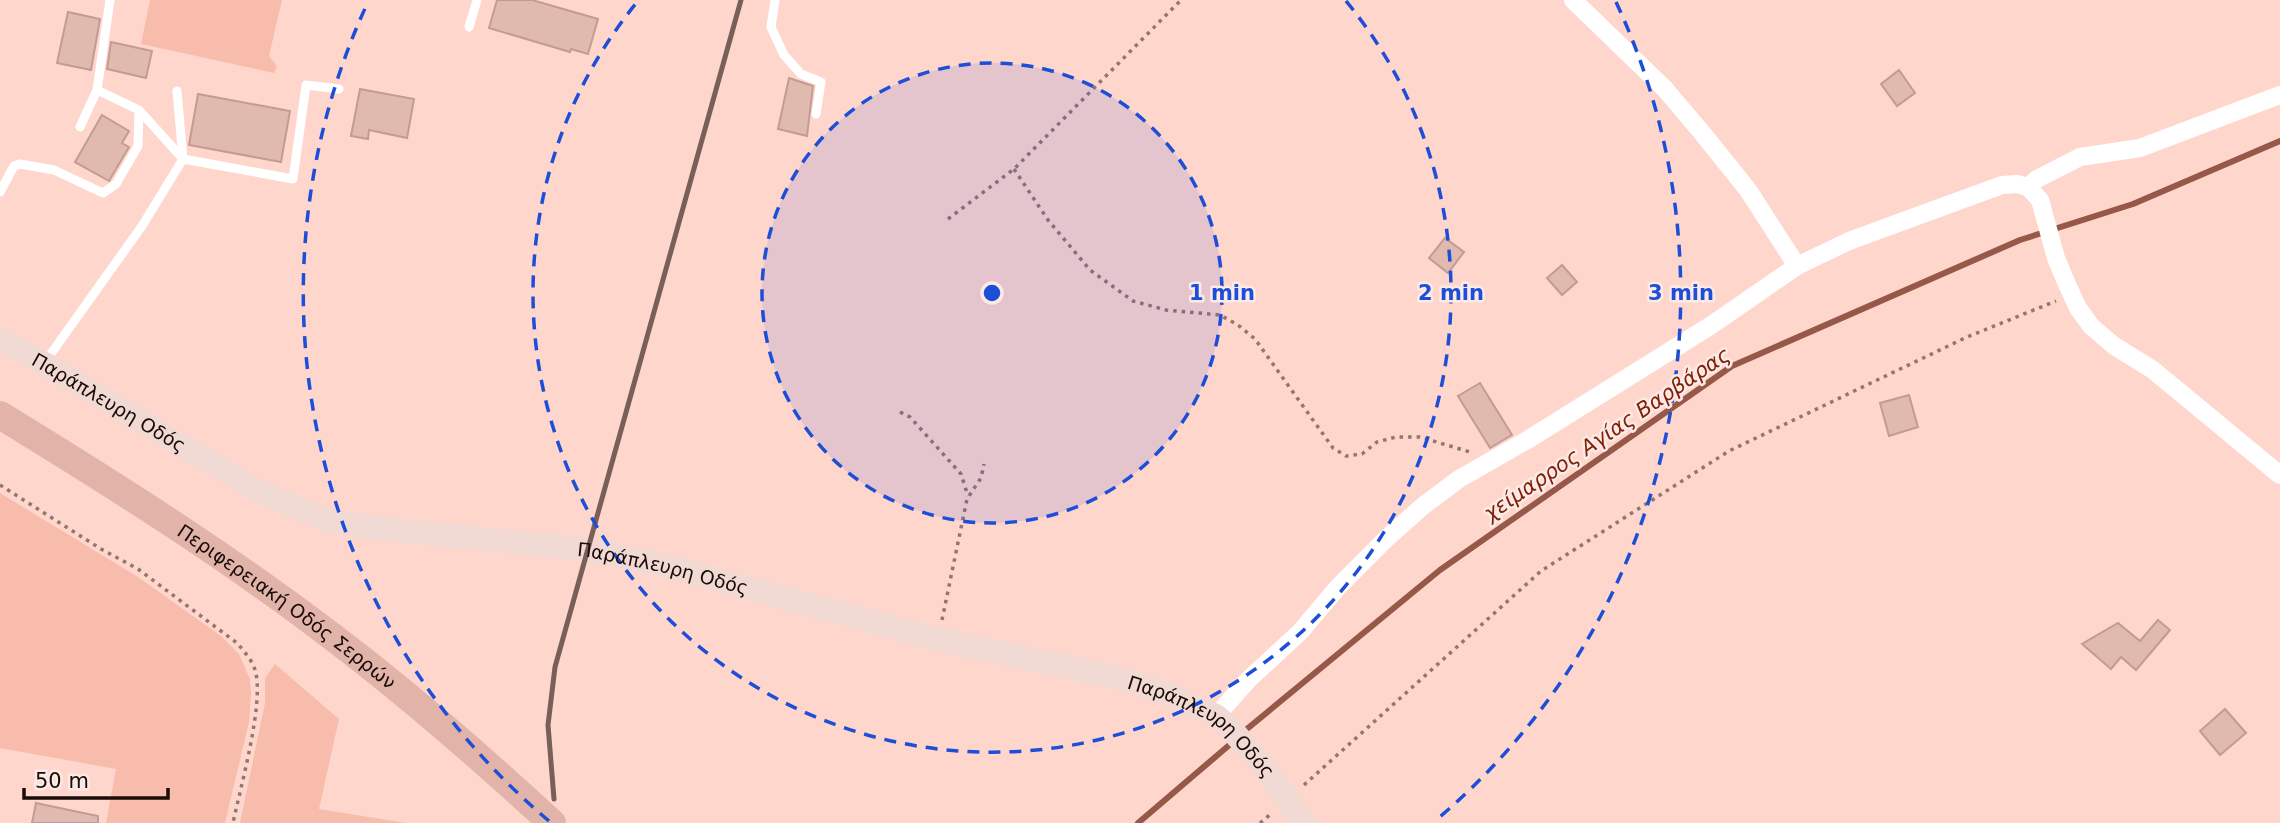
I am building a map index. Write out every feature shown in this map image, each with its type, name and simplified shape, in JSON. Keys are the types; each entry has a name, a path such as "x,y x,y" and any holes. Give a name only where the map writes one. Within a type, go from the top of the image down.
{"main road":[{"name":"Περιφερειακή Οδός Σερρών","path":"0,415 131,495 326,632 464,742 552,823"}],"street":[{"path":"1573,0 1665,89 1688,116 1748,190 1797,266"},
{"path":"2280,95 2140,148 2080,157 2037,179 2034,194 2056,258 2072,295 2091,326 2113,345 2153,370 2280,475"},
{"path":"1223,722 1248,680 1300,632 1338,587 1387,538 1459,479 1700,333 1797,266 1849,241 2002,185 2017,184 2034,194"},
{"name":"Παράπλευρη Οδός","path":"0,339 260,492 327,520 374,528 610,555 708,576 937,639 1132,682 1178,698 1223,722 1267,770 1304,823"}],"lane":[{"path":"80,127 97,90 110,0"},
{"path":"469,27 477,0"},
{"path":"775,0 771,27 784,55 802,74 821,82 816,114"},
{"path":"97,90 139,110 183,159 293,179 306,85 339,89"},
{"path":"44,363 142,226 183,159 177,91"},
{"path":"0,192 15,166 20,164 54,170 103,193 116,184 138,146 139,110"}],"path":[{"path":"948,219 1014,169 1181,0"},
{"path":"1014,169 1048,220 1090,270 1133,301 1166,310 1220,315 1255,339 1318,428 1334,448 1346,456 1362,454 1377,442 1395,437 1420,437 1492,459"},
{"path":"1288,800 1541,571 1729,451 1967,337 2072,295"},
{"path":"900,412 910,417 961,474 968,496"},
{"path":"937,639 968,496 981,478 984,464"},
{"path":"0,485 101,549 138,569 237,643 248,657 255,669 258,685 252,733 233,823"}],"shaded area":[{"path":"150,0 282,0 269,56 277,66 274,73 141,44"},
{"path":"0,493 138,577 221,636 239,654 250,679 249,722 225,823 106,823 116,769 0,748"},
{"path":"275,664 339,719 319,809 406,823 240,823 265,703 265,678"}],"building":[{"path":"497,0 532,0 598,19 588,54 571,49 570,52 489,28"},
{"path":"68,12 100,19 91,70 57,63"},
{"path":"111,42 152,51 146,78 107,69"},
{"path":"1899,70 1915,93 1897,106 1881,84"},
{"path":"789,78 813,86 807,136 778,129"},
{"path":"360,89 414,99 407,138 369,130 368,139 351,136"},
{"path":"198,94 290,111 281,162 189,145"},
{"path":"102,115 129,131 122,143 129,147 109,181 75,162"},
{"path":"1445,238 1464,252 1448,273 1429,258"},
{"path":"1562,265 1577,282 1562,295 1547,278"},
{"path":"1480,383 1512,435 1490,448 1458,396"},
{"path":"1909,395 1918,427 1889,436 1880,403"},
{"path":"2158,620 2170,630 2136,670 2121,657 2111,669 2082,644 2118,623 2140,641"},
{"path":"2225,709 2246,733 2220,755 2200,731"},
{"path":"36,803 98,816 98,823 32,823"}],"waterway":[{"name":"χείμαρρος Αγίας Βαρβάρας","path":"1242,733 1440,570 1732,366 2020,240 2133,204 2280,141"},
{"name":"χείμαρρος Αγίας Βαρβάρας","path":"1138,823 1234,741"}],"railway":[{"path":"554,799 548,725 555,667 741,0"}]}
